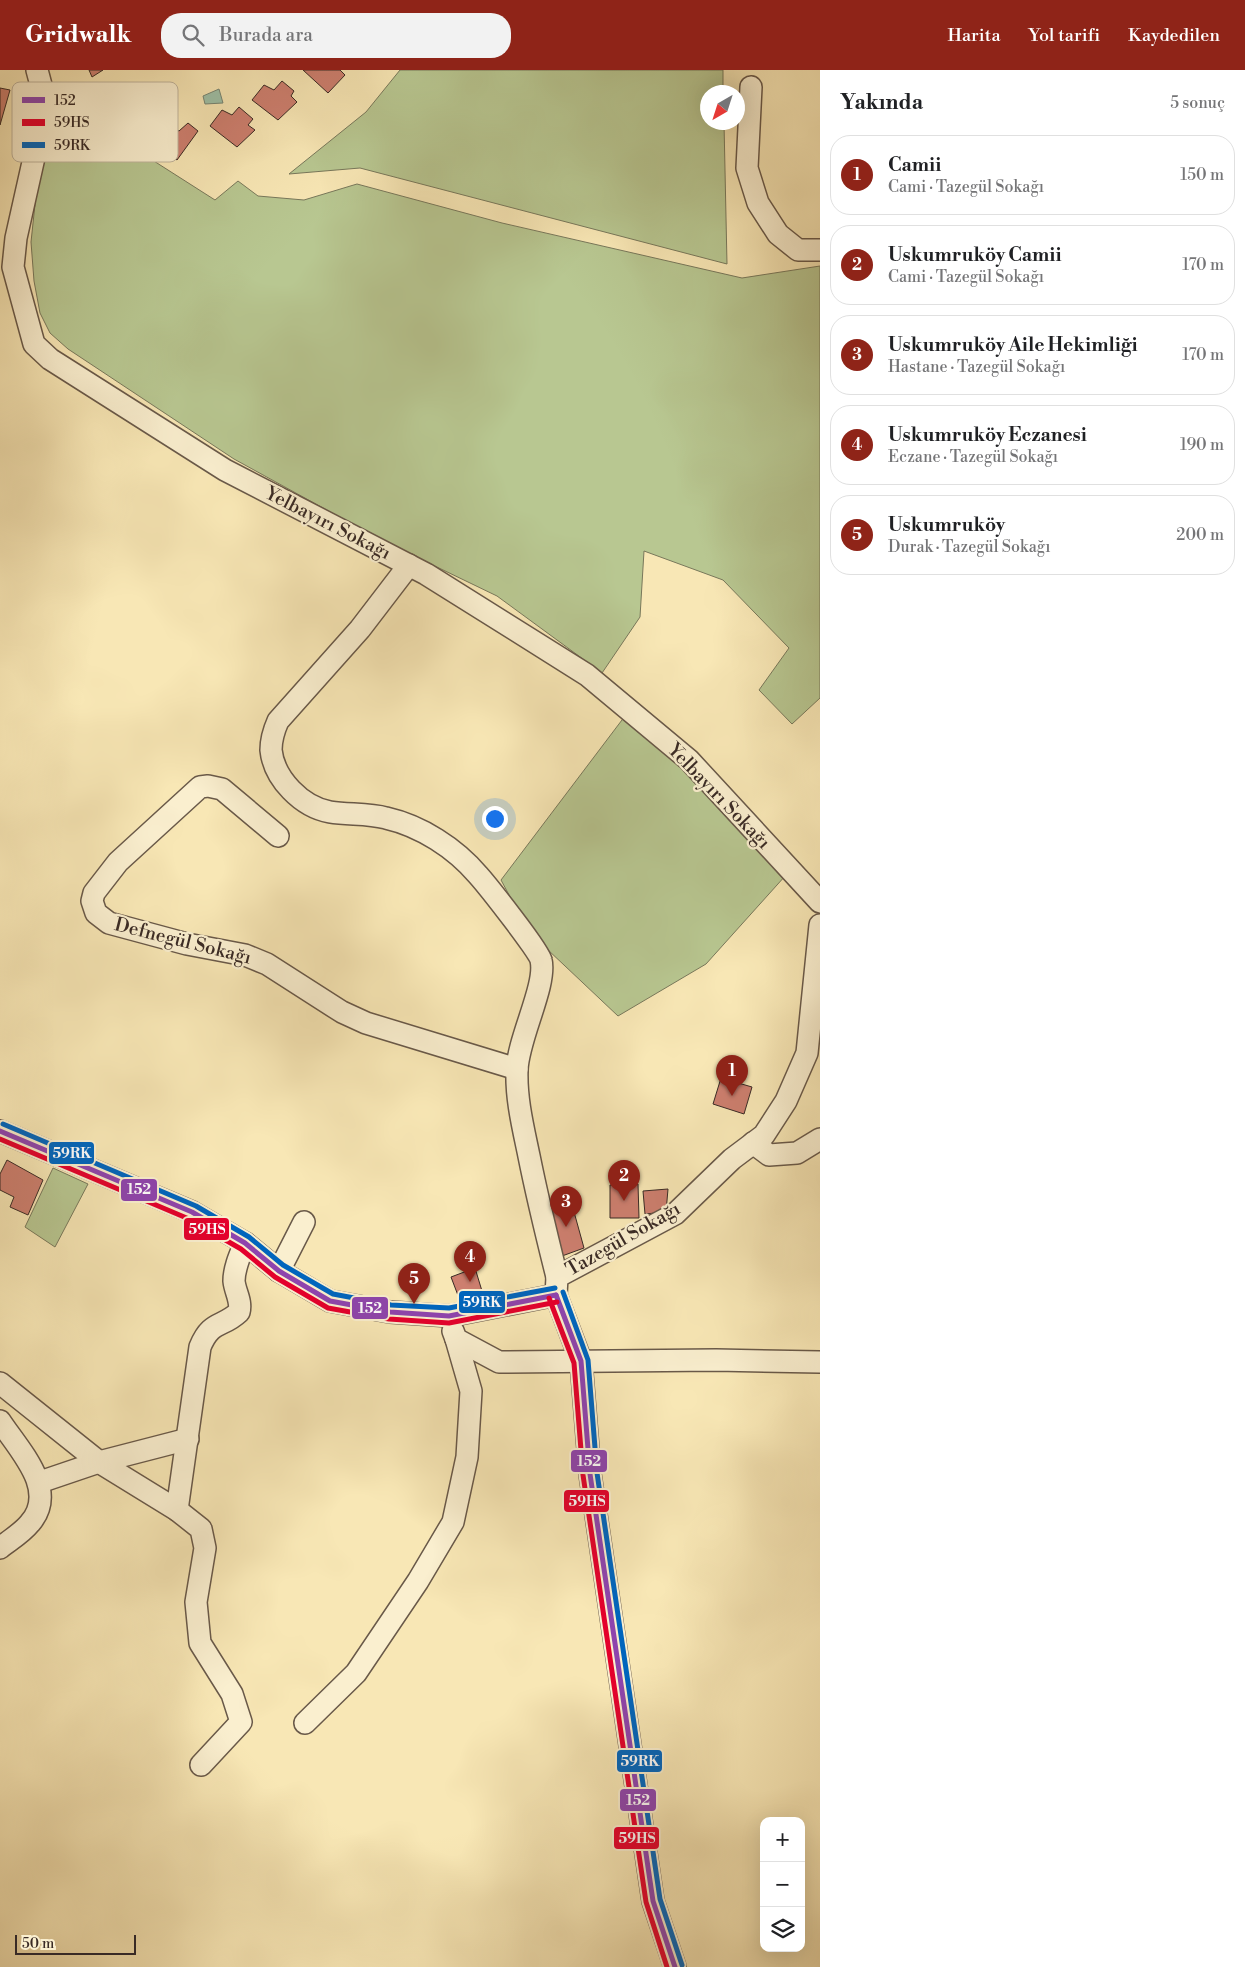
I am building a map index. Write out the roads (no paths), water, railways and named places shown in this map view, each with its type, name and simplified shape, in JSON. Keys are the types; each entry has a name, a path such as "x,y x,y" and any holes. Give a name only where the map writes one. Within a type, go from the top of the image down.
{"street":[{"path":"751,87 747,168 758,203 778,234 798,250 820,250"},
{"name":"Yelbayırı Sokağı","path":"33,162 16,238 7,268 34,344 50,360 225,470 409,565 587,675 689,760 820,902"},
{"path":"409,565 360,629 278,721 273,734 271,748 274,763 282,779 305,801 329,811 386,818 406,825 444,845 479,875 541,958 542,976 524,1036 517,1069 520,1113 556,1286 581,1361 590,1474 653,1901 675,1967"},
{"name":"Defnegül Sokağı","path":"278,836 222,789 208,786 200,787 118,862 94,893 94,908 100,918 109,922 187,944 245,956 267,964 342,1012 366,1023 517,1069"},
{"name":"Tazegül Sokağı","path":"0,1131 192,1212 245,1243 279,1271 330,1301 390,1312 449,1316 556,1286 675,1214 732,1159 764,1135 786,1101 807,1053 820,925"},
{"path":"753,1143 769,1154 796,1153 820,1139"},
{"path":"279,1271 304,1222"},
{"path":"177,1510 200,1347 204,1336 213,1326 239,1312 241,1306 234,1283 236,1267 245,1243"},
{"path":"305,1723 356,1673 418,1581 454,1522 467,1456 471,1391 449,1316"},
{"path":"456,1339 500,1362 820,1362"},
{"path":"0,1383 98,1462 177,1510 201,1529 205,1548 196,1602 200,1643 232,1694 241,1722 201,1765"},
{"path":"0,1421 40,1482 41,1505 30,1523 0,1548"},
{"path":"40,1482 98,1462 188,1439"}],"place":[{"name":"Camii","path":"732,1096"},
{"name":"Uskumruköy Camii","path":"624,1201"},
{"name":"Uskumruköy Aile Hekimliği","path":"566,1227"},
{"name":"Uskumruköy Eczanesi","path":"470,1282"},
{"name":"Uskumruköy","path":"414,1304"}]}
